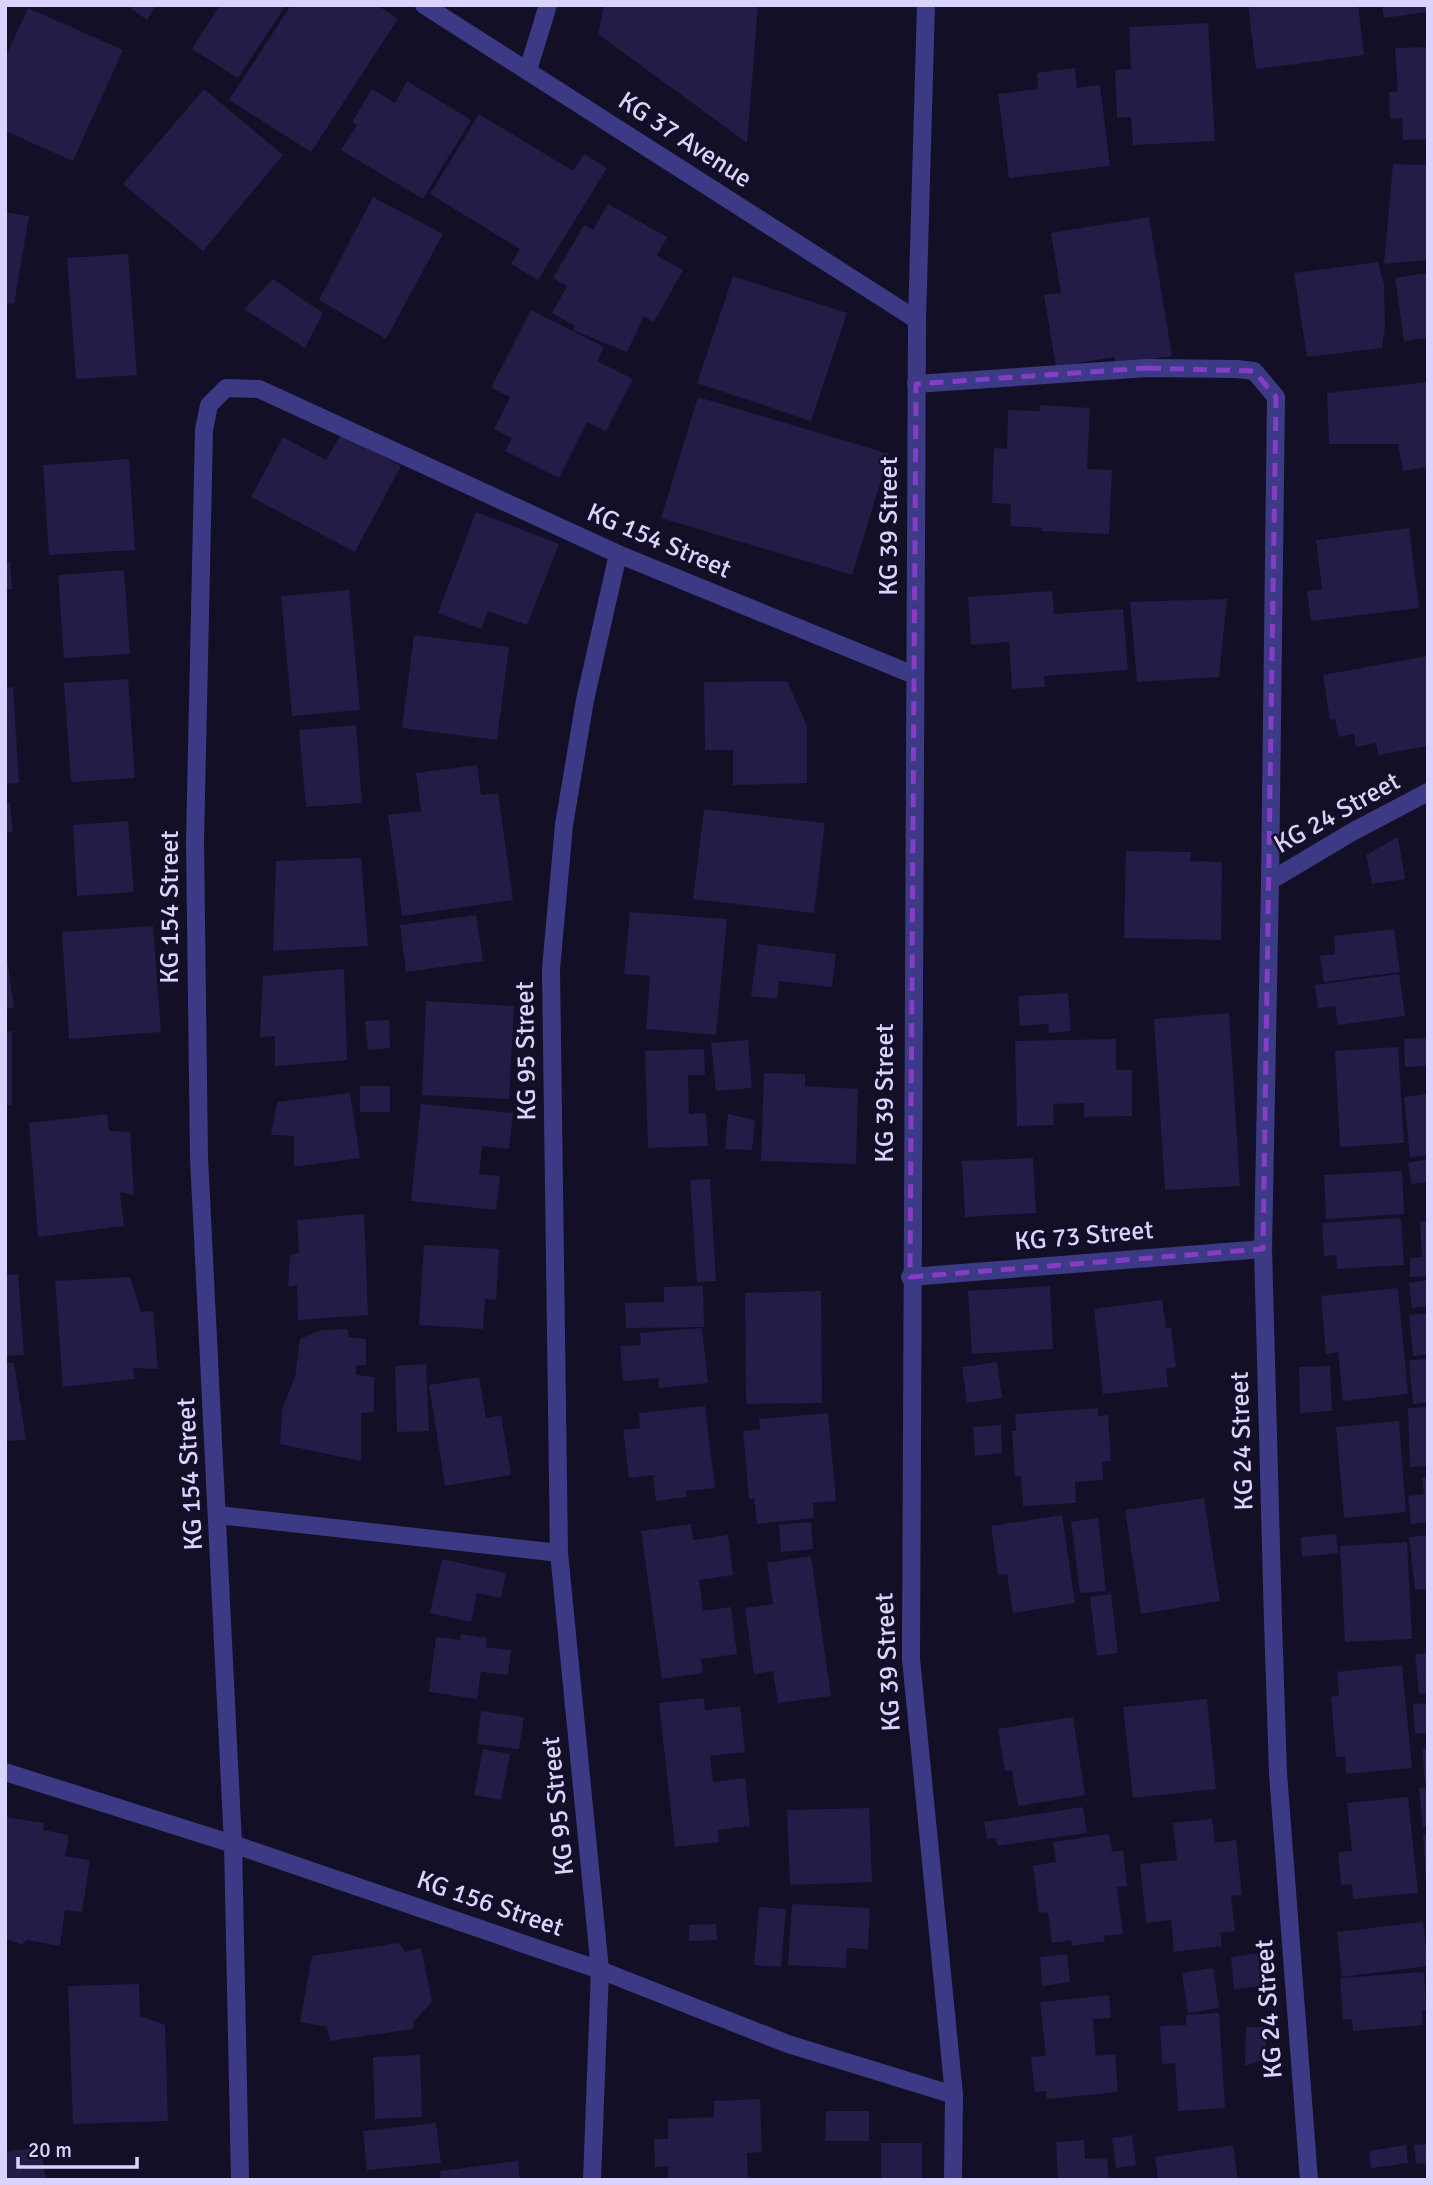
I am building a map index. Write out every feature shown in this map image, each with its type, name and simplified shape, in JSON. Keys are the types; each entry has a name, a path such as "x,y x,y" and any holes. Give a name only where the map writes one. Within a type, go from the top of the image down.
{"street":[{"name":"KG 37 Avenue","path":"424,5 917,320"},
{"path":"528,70 548,5"},
{"name":"KG 39 Street","path":"926,5 916,384 910,1277 911,1659 954,2095 953,2180"},
{"path":"916,384 1147,368 1237,369 1254,371 1265,380 1276,397 1270,881"},
{"name":"KG 154 Street","path":"240,2180 233,1844 199,1158 195,841 204,430 209,404 226,388 259,389 618,554 914,675"},
{"name":"KG 95 Street","path":"592,2180 600,1970 559,1553 551,968 564,825 585,700 618,554"},
{"name":"KG 24 Street","path":"1309,2180 1278,1773 1263,1249 1270,881 1352,832 1428,792"},
{"name":"KG 73 Street","path":"910,1277 1263,1249"},
{"path":"218,1515 559,1553"},
{"name":"KG 156 Street","path":"5,1772 233,1844 600,1970 788,2045 954,2095"}],"highlighted area":[{"path":"1147,368 1237,369 1254,371 1276,397 1263,1249 910,1277 916,384"}],"building":[{"path":"126,5 156,5 147,20"},
{"path":"220,5 286,5 238,78 192,49"},
{"path":"291,5 377,5 398,19 311,152 229,100"},
{"path":"604,5 758,5 747,143 598,34"},
{"path":"1248,5 1358,5 1364,55 1256,69"},
{"path":"1382,5 1428,5 1428,12 1384,18"},
{"path":"28,8 123,50 73,161 5,131 5,58"},
{"path":"1208,23 1215,141 1133,145 1131,117 1117,118 1115,70 1131,69 1129,27"},
{"path":"1428,47 1428,139 1403,140 1402,118 1390,119 1389,92 1398,92 1395,48"},
{"path":"1075,68 1077,88 1100,85 1110,166 1009,178 998,94 1038,89 1037,73"},
{"path":"407,81 471,120 423,199 341,150 357,125 352,122 372,89 395,103"},
{"path":"204,89 283,155 203,251 123,184"},
{"path":"479,114 573,171 584,154 607,168 538,280 511,264 520,249 430,194"},
{"path":"1393,164 1428,165 1428,260 1384,264"},
{"path":"373,197 443,234 386,339 319,300"},
{"path":"608,204 667,237 657,256 683,270 654,322 644,316 627,352 573,330 575,326 552,313 567,286 553,278 584,225 593,230"},
{"path":"5,212 29,216 14,304 5,303"},
{"path":"1149,217 1172,356 1116,365 1114,357 1056,367 1044,295 1061,293 1051,233"},
{"path":"128,254 137,375 76,379 67,258"},
{"path":"1378,262 1384,284 1385,327 1382,348 1307,357 1294,273"},
{"path":"1428,273 1428,338 1404,341 1395,278"},
{"path":"733,276 847,313 811,421 697,383"},
{"path":"273,279 323,313 305,348 244,309"},
{"path":"531,310 604,347 597,361 633,379 606,431 587,422 559,478 505,451 512,438 494,429 510,397 491,388"},
{"path":"1428,382 1428,467 1403,471 1398,444 1329,444 1327,393"},
{"path":"698,397 889,454 852,575 661,518"},
{"path":"1040,405 1090,408 1087,469 1112,470 1109,534 1042,531 1042,528 1010,526 1011,504 992,503 994,448 1007,449 1008,410 1040,411"},
{"path":"341,434 401,466 355,552 251,497 283,437 326,460"},
{"path":"129,459 135,550 49,555 43,465"},
{"path":"476,512 559,544 527,625 488,611 481,629 438,613"},
{"path":"1409,528 1419,608 1311,621 1307,591 1322,589 1316,540"},
{"path":"10,562 12,589 5,589 5,563"},
{"path":"124,570 130,654 64,658 58,575"},
{"path":"349,590 360,710 292,716 281,596"},
{"path":"1052,591 1054,614 1123,609 1128,670 1044,676 1045,687 1012,689 1009,642 971,645 968,597"},
{"path":"1227,599 1219,677 1137,682 1130,602"},
{"path":"414,635 509,647 497,740 402,728"},
{"path":"1428,656 1428,746 1378,755 1376,743 1356,747 1354,734 1339,737 1335,719 1330,720 1323,675"},
{"path":"128,679 135,778 71,782 64,683"},
{"path":"787,681 807,726 807,783 733,785 733,750 705,750 704,682"},
{"path":"13,687 19,783 5,784 5,688"},
{"path":"356,725 362,803 306,807 299,730"},
{"path":"477,765 481,795 498,793 513,900 402,916 388,815 421,811 416,773"},
{"path":"5,803 10,803 13,832 5,833"},
{"path":"704,809 825,823 814,913 693,899"},
{"path":"128,821 134,892 77,896 73,825"},
{"path":"1398,837 1405,879 1372,884 1366,855"},
{"path":"1126,851 1191,852 1190,861 1222,862 1221,940 1124,938"},
{"path":"361,858 368,946 273,951 276,861"},
{"path":"630,912 727,919 716,1035 646,1029 650,976 624,974"},
{"path":"476,915 483,961 406,972 400,925"},
{"path":"153,926 161,1032 69,1039 62,932"},
{"path":"1394,929 1400,972 1324,982 1320,956 1335,954 1334,936"},
{"path":"5,944 14,1008 5,1009"},
{"path":"758,944 836,954 832,987 779,981 777,999 751,996"},
{"path":"344,969 347,1060 275,1066 275,1036 260,1037 263,976"},
{"path":"1399,974 1405,1016 1338,1025 1335,1006 1318,1008 1315,985"},
{"path":"1068,993 1071,1031 1049,1033 1048,1024 1020,1026 1018,996"},
{"path":"426,1001 514,1006 509,1099 422,1095"},
{"path":"1229,1013 1240,1186 1165,1190 1154,1019"},
{"path":"389,1020 390,1048 368,1050 365,1021"},
{"path":"12,1031 12,1105 5,1106 5,1032"},
{"path":"1428,1038 1428,1066 1405,1067 1404,1039"},
{"path":"1116,1039 1116,1070 1132,1070 1132,1116 1084,1117 1084,1103 1053,1104 1054,1125 1017,1126 1015,1041"},
{"path":"748,1040 752,1088 716,1091 711,1043"},
{"path":"1398,1047 1404,1143 1340,1147 1335,1051"},
{"path":"704,1049 705,1075 688,1075 689,1114 706,1113 708,1146 648,1148 645,1051"},
{"path":"764,1073 805,1074 805,1086 858,1089 856,1164 761,1161"},
{"path":"360,1086 390,1086 390,1112 360,1112"},
{"path":"350,1093 360,1158 294,1167 294,1136 271,1135 277,1102"},
{"path":"1428,1094 1428,1155 1410,1157 1404,1097"},
{"path":"421,1104 513,1113 509,1149 482,1146 479,1174 500,1176 496,1210 411,1201"},
{"path":"107,1114 109,1131 130,1132 134,1195 120,1192 124,1226 38,1237 29,1123"},
{"path":"728,1114 755,1120 752,1150 725,1149"},
{"path":"1033,1158 1036,1213 965,1217 962,1161"},
{"path":"1428,1159 1428,1182 1411,1184 1408,1163"},
{"path":"1402,1171 1404,1214 1326,1219 1324,1175"},
{"path":"710,1179 716,1281 697,1282 690,1180"},
{"path":"364,1214 368,1315 298,1320 297,1285 288,1287 290,1256 299,1252 297,1220"},
{"path":"1401,1218 1404,1265 1337,1269 1336,1255 1324,1256 1322,1223"},
{"path":"1428,1221 1428,1276 1410,1277 1410,1258 1422,1257 1420,1222"},
{"path":"424,1245 499,1249 496,1300 485,1299 483,1329 419,1325"},
{"path":"18,1274 24,1355 5,1356 5,1275"},
{"path":"130,1277 141,1312 153,1311 158,1369 133,1368 135,1379 63,1387 55,1281"},
{"path":"1428,1280 1428,1306 1412,1308 1409,1283"},
{"path":"703,1286 704,1327 626,1328 625,1303 664,1302 664,1287"},
{"path":"1050,1286 1053,1349 972,1354 968,1291"},
{"path":"1398,1288 1408,1394 1343,1401 1338,1352 1326,1354 1321,1296"},
{"path":"821,1291 822,1403 746,1404 745,1293"},
{"path":"1162,1300 1166,1328 1171,1327 1176,1367 1166,1369 1168,1387 1103,1394 1094,1309"},
{"path":"1428,1313 1428,1354 1413,1356 1409,1315"},
{"path":"702,1328 708,1383 659,1388 658,1378 623,1381 620,1346 641,1345 640,1333"},
{"path":"347,1329 349,1337 366,1339 366,1365 356,1366 356,1375 374,1377 374,1412 361,1413 361,1461 280,1444 282,1409 295,1377 300,1339 321,1330"},
{"path":"1428,1359 1428,1402 1413,1404 1409,1360"},
{"path":"997,1362 1002,1398 967,1403 962,1367"},
{"path":"5,1363 14,1363 26,1440 5,1441"},
{"path":"426,1364 429,1431 397,1432 395,1366"},
{"path":"1330,1366 1332,1411 1300,1413 1299,1367"},
{"path":"479,1377 486,1418 501,1415 511,1475 445,1486 429,1385"},
{"path":"705,1406 715,1488 686,1491 687,1497 656,1501 653,1475 629,1478 623,1430 640,1428 639,1413"},
{"path":"1428,1407 1428,1466 1410,1467 1408,1408"},
{"path":"1098,1408 1098,1416 1108,1415 1111,1461 1102,1462 1103,1480 1075,1482 1076,1503 1023,1506 1021,1476 1015,1477 1012,1431 1016,1431 1015,1414"},
{"path":"828,1413 836,1501 813,1503 814,1518 757,1524 754,1498 749,1499 743,1431 760,1429 759,1419"},
{"path":"1399,1421 1406,1512 1344,1518 1336,1427"},
{"path":"1001,1425 1002,1453 975,1456 973,1427"},
{"path":"1428,1477 1428,1522 1411,1524 1408,1496 1424,1494 1422,1478"},
{"path":"1204,1498 1220,1601 1141,1614 1125,1510"},
{"path":"1062,1515 1075,1603 1013,1613 1007,1574 998,1575 991,1526"},
{"path":"1098,1518 1106,1591 1080,1593 1071,1522"},
{"path":"811,1522 813,1549 781,1552 779,1525"},
{"path":"691,1524 693,1540 728,1535 733,1575 699,1580 703,1611 731,1607 737,1654 701,1659 703,1673 662,1679 641,1531"},
{"path":"1336,1534 1338,1553 1302,1557 1301,1537"},
{"path":"1428,1535 1428,1589 1415,1590 1409,1537"},
{"path":"1407,1542 1412,1639 1345,1642 1340,1546"},
{"path":"811,1556 831,1696 778,1703 773,1671 754,1674 745,1608 773,1604 767,1563"},
{"path":"442,1559 506,1573 501,1598 477,1593 471,1622 430,1613"},
{"path":"1111,1594 1118,1653 1097,1656 1090,1597"},
{"path":"461,1634 487,1638 486,1647 511,1650 508,1675 481,1672 477,1699 429,1692 436,1637 460,1640"},
{"path":"1428,1653 1428,1693 1419,1694 1415,1654"},
{"path":"1402,1665 1412,1768 1346,1774 1345,1756 1336,1757 1331,1697 1339,1695 1337,1672"},
{"path":"704,1698 705,1710 740,1706 745,1752 710,1756 713,1782 745,1778 750,1826 718,1830 719,1842 675,1847 659,1703"},
{"path":"1207,1699 1216,1789 1133,1798 1123,1707"},
{"path":"1428,1703 1428,1733 1415,1734 1413,1704"},
{"path":"481,1711 524,1717 519,1749 477,1744"},
{"path":"1073,1717 1085,1795 1018,1806 1012,1770 1005,1771 998,1729"},
{"path":"483,1749 510,1754 501,1800 474,1795"},
{"path":"1422,1749 1428,1749 1428,1783 1425,1783"},
{"path":"1428,1787 1428,1826 1423,1827 1419,1788"},
{"path":"1408,1797 1418,1893 1353,1899 1352,1884 1341,1885 1338,1852 1352,1851 1347,1803"},
{"path":"1083,1807 1087,1833 998,1846 996,1838 987,1839 984,1822"},
{"path":"869,1808 872,1882 790,1885 787,1810"},
{"path":"5,1817 44,1823 43,1830 69,1835 65,1856 90,1860 82,1912 65,1910 60,1946 27,1940 22,1945 5,1938"},
{"path":"1212,1819 1215,1843 1236,1840 1242,1895 1231,1896 1235,1931 1220,1933 1222,1946 1174,1952 1171,1920 1146,1923 1140,1864 1177,1860 1173,1823"},
{"path":"1109,1834 1112,1852 1123,1850 1127,1886 1117,1887 1123,1934 1104,1936 1105,1941 1072,1946 1071,1940 1052,1943 1048,1912 1039,1913 1033,1866 1056,1862 1053,1842"},
{"path":"1423,1835 1428,1835 1428,1880 1426,1880"},
{"path":"792,1904 870,1908 868,1949 847,1948 846,1968 788,1965"},
{"path":"759,1907 786,1909 781,1967 754,1965"},
{"path":"1423,1922 1428,1966 1342,1977 1337,1932"},
{"path":"716,1924 717,1940 689,1941 689,1925"},
{"path":"399,1943 405,1952 421,1948 432,2002 414,2021 413,2029 330,2041 327,2027 300,2022 312,1956"},
{"path":"1258,1953 1262,1986 1234,1989 1231,1957"},
{"path":"1067,1954 1070,1982 1042,1986 1040,1957"},
{"path":"1213,1968 1219,2008 1188,2013 1182,1973"},
{"path":"1424,1972 1426,2010 1422,2011 1423,2025 1353,2031 1352,2019 1343,2020 1340,1978"},
{"path":"139,1984 140,2016 165,2025 168,2121 73,2124 68,1986"},
{"path":"1109,1995 1111,2018 1093,2019 1096,2056 1115,2054 1118,2092 1047,2099 1046,2091 1035,2092 1031,2057 1046,2056 1040,2002"},
{"path":"1219,2013 1225,2108 1178,2111 1175,2063 1162,2064 1160,2026 1186,2025 1186,2015"},
{"path":"1246,2027 1266,2027 1266,2059 1245,2066"},
{"path":"420,2055 422,2117 375,2119 373,2057"},
{"path":"760,2099 762,2152 747,2153 748,2180 668,2180 668,2166 655,2167 654,2139 668,2139 668,2119 714,2117 714,2101"},
{"path":"826,2111 869,2111 869,2141 825,2141"},
{"path":"436,2123 441,2163 367,2170 363,2131"},
{"path":"1132,2135 1136,2165 1116,2168 1112,2138"},
{"path":"1084,2140 1085,2159 1107,2158 1109,2180 1058,2180 1056,2142"},
{"path":"881,2143 922,2143 922,2180 881,2180"},
{"path":"1428,2144 1428,2163 1416,2164 1414,2145"},
{"path":"1233,2145 1238,2180 1158,2180 1155,2157"},
{"path":"1406,2145 1408,2163 1371,2168 1369,2151"},
{"path":"41,2147 46,2180 5,2180 5,2152"},
{"path":"518,2161 520,2180 441,2180 440,2171"}]}
